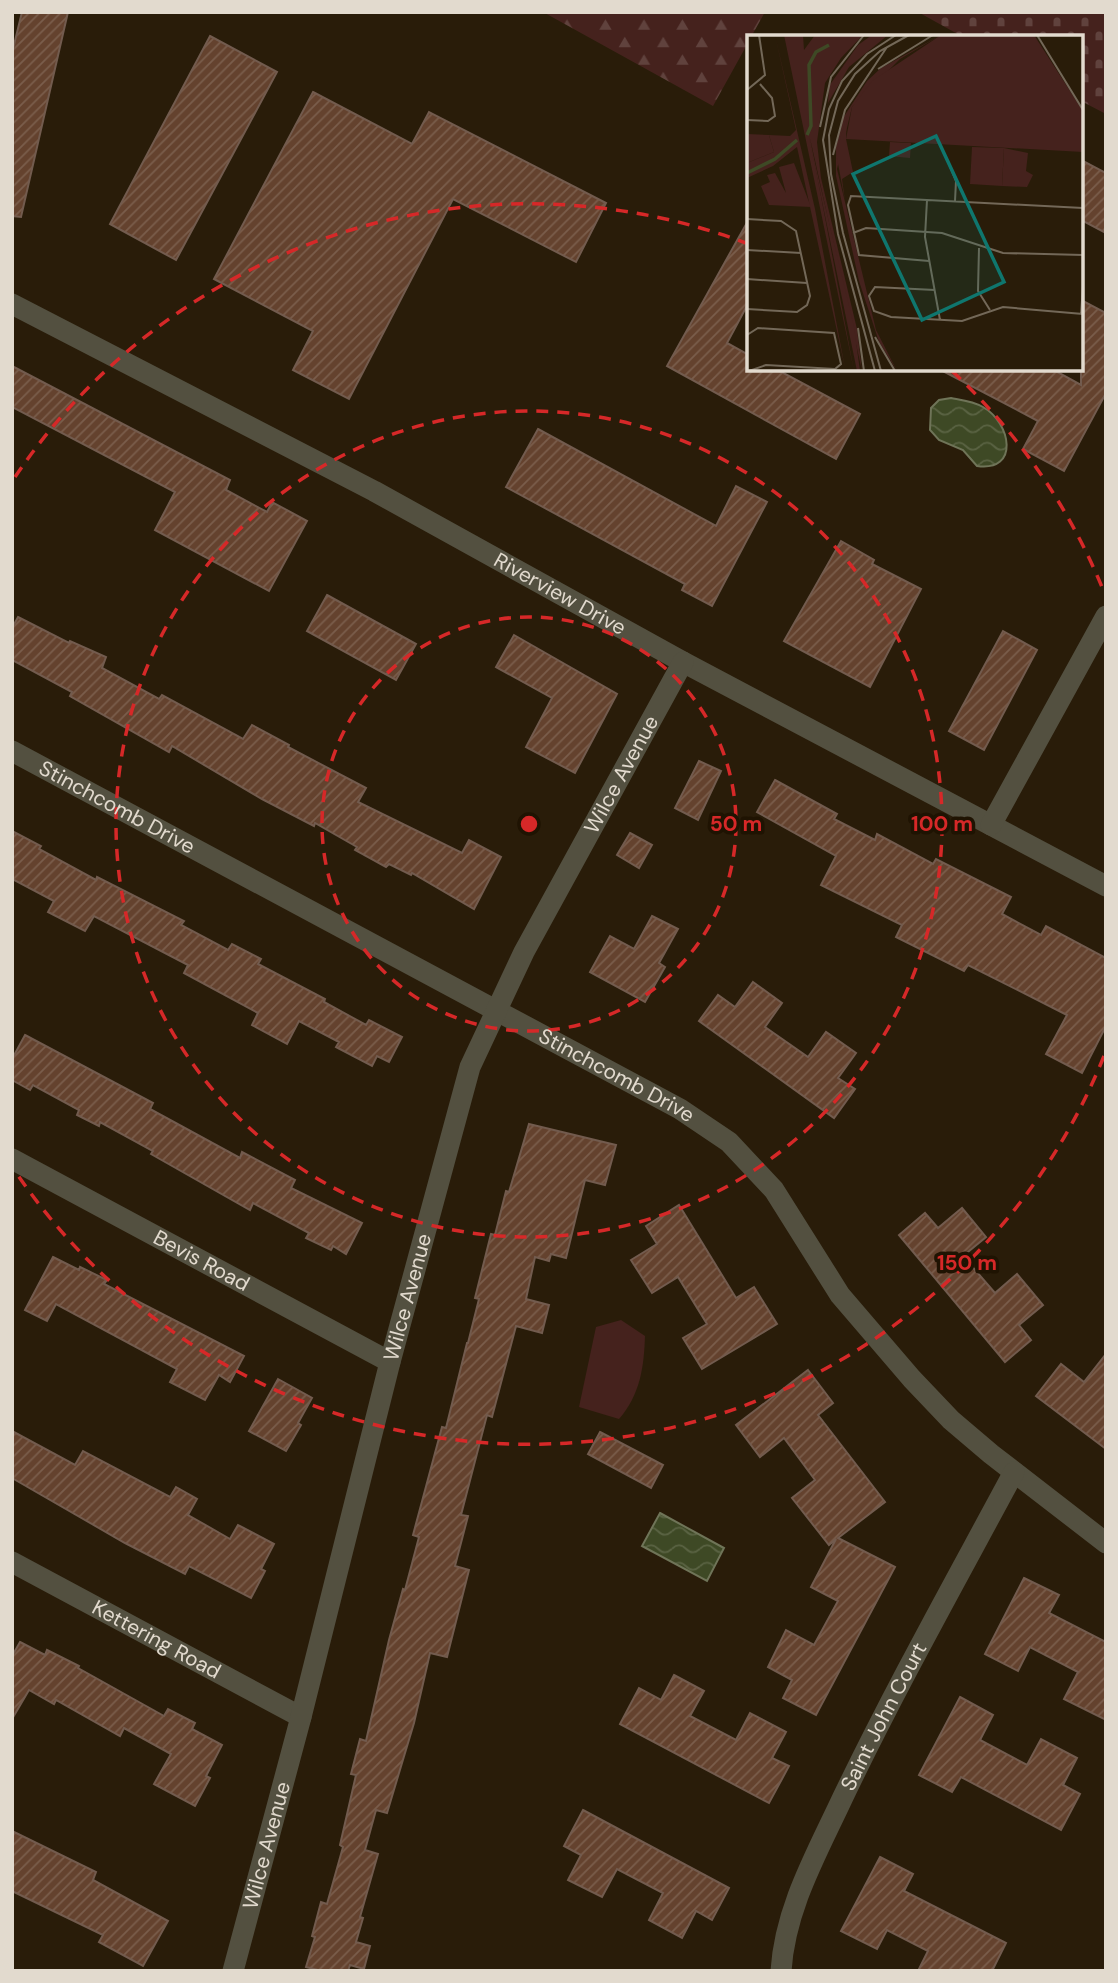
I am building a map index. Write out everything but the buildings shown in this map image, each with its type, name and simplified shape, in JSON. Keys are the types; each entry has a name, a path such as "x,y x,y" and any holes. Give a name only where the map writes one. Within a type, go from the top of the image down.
{"street":[{"name":"Riverview Drive","path":"12,304 374,491 683,662 1106,886"},
{"path":"991,825 1106,616"},
{"name":"Wilce Avenue","path":"233,1971 301,1717 390,1362 467,1077 495,1010 524,952 683,662"},
{"name":"Stinchcomb Drive","path":"12,751 680,1109 729,1142 774,1191 840,1296 951,1420 1106,1543"},
{"name":"Bevis Road","path":"12,1159 390,1362"},
{"name":"Saint John Court","path":"781,1971 783,1944 808,1870 889,1704 1014,1472"},
{"name":"Kettering Road","path":"12,1562 301,1717"}],"green space":[{"path":"543,12 765,12 752,35 747,35 747,45 713,106"},
{"path":"918,12 1106,12 1106,114 1083,102 1083,35 959,35"},
{"path":"621,1320 645,1336 636,1390 619,1419 579,1407 596,1327"}],"water":[{"path":"951,398 979,405 993,414 1005,434 1007,445 1000,462 991,466 977,466 963,450 939,440 930,430 931,408 939,400"},
{"path":"660,1513 724,1548 707,1581 642,1546"}]}
